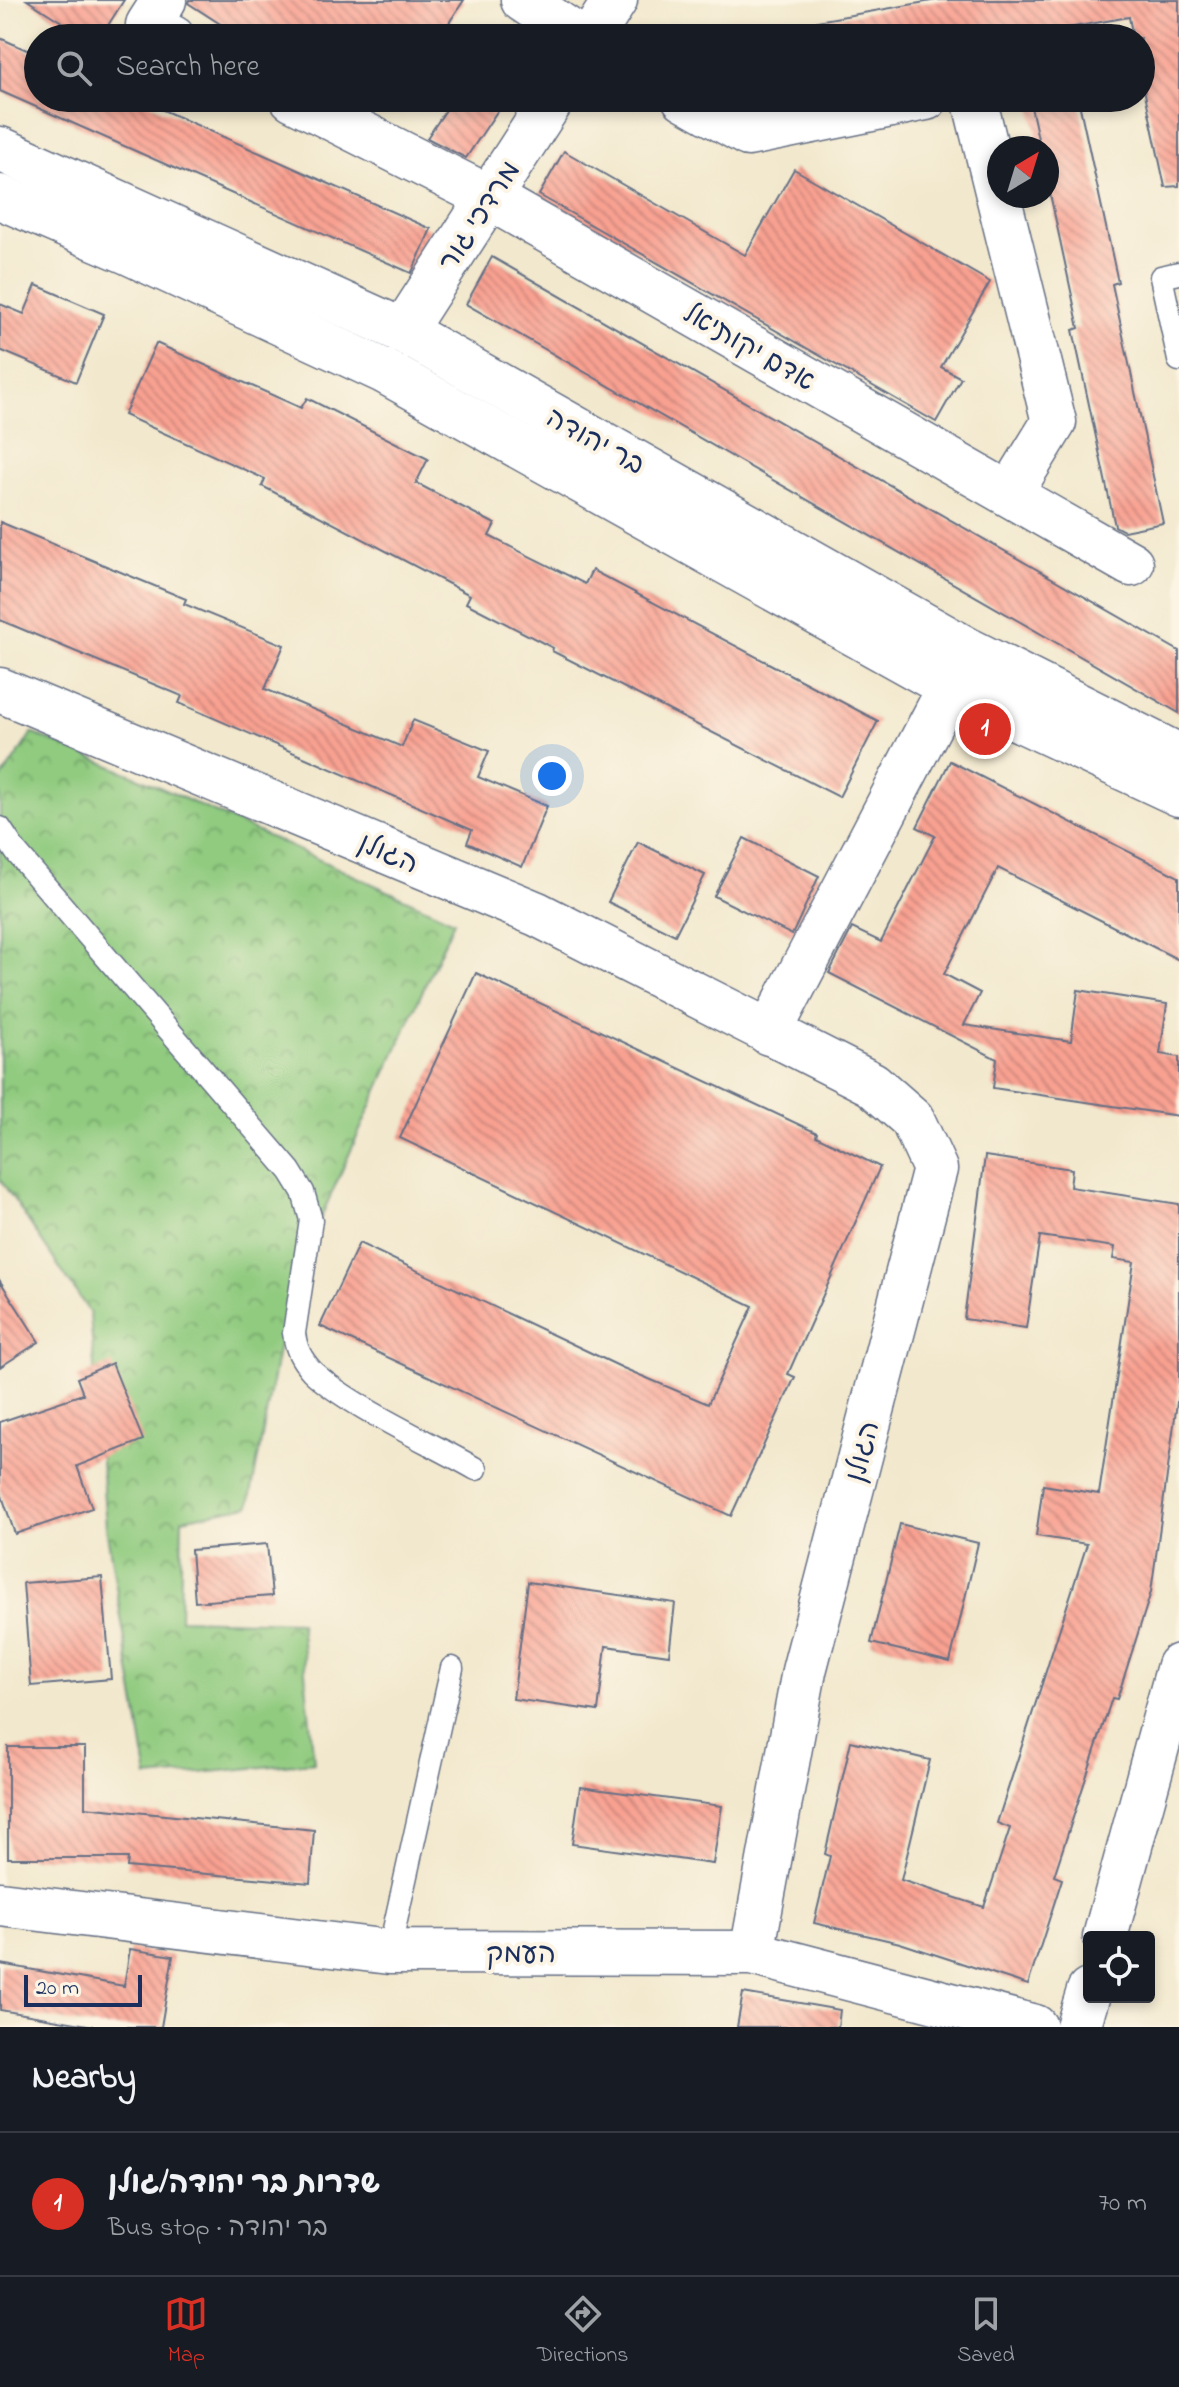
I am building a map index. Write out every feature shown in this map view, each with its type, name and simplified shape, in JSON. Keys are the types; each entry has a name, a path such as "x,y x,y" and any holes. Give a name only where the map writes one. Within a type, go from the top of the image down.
{"street":[{"path":"149,24 164,0"},
{"path":"523,0 559,24"},
{"path":"600,24 615,0"},
{"name":"אדם יקותיאל","path":"320,112 490,198 1131,564"},
{"name":"מרדכי גור","path":"403,331 544,112"},
{"path":"709,112 748,134 857,112"},
{"path":"977,112 1054,422 1010,494"},
{"name":"בר יהודה","path":"0,149 403,331 966,649 1179,756"},
{"name":"בר יהודה","path":"0,197 128,252 384,371 950,687 1179,794"},
{"path":"769,1033 950,687"},
{"name":"הגולן","path":"0,691 537,914 872,1084 912,1119 935,1169 804,1671 752,1953"},
{"path":"1107,1931 1179,1666"},
{"name":"העמק","path":"0,1904 389,1952 752,1953 1035,2027"},
{"path":"1078,2027 1085,2003"}],"lane":[{"path":"1179,273 1161,277 1179,360"},
{"path":"0,828 16,852 290,1171 303,1192 311,1220 294,1333 296,1350 313,1371 352,1399 476,1469"},
{"path":"389,1952 452,1668"}],"green space":[{"path":"32,733 137,777 454,921 290,1286 249,1506 182,1519 180,1619 300,1622 314,1762 148,1778 106,1527 90,1313 0,1179 0,781"}],"building":[{"path":"27,0 124,0 109,24 65,24"},
{"path":"189,0 464,0 448,24 220,24 188,3"},
{"path":"937,0 1179,0 1179,186 1165,187 1149,112 1155,112 1155,24 1130,24 1129,17 1090,24 817,24 817,21"},
{"path":"0,38 24,49 24,102 0,91"},
{"path":"47,112 168,112 431,229 411,273"},
{"path":"445,112 497,112 466,158 427,138"},
{"path":"1032,112 1081,112 1118,282 1112,284 1163,523 1124,531 1115,526 1073,330 1079,328 1053,208 1059,208 1059,136 1037,136"},
{"path":"564,151 745,255 794,169 990,282 941,367 961,378 936,422 539,195"},
{"path":"492,257 1179,651 1179,713 466,304"},
{"path":"36,285 104,314 76,382 0,350 0,304 24,314"},
{"path":"156,343 301,408 307,398 428,459 416,483 495,524 489,536 585,584 592,570 878,721 839,797 552,651 553,648 466,603 470,595 262,486 265,479 124,415"},
{"path":"0,522 186,599 184,604 284,645 265,689 402,747 413,720 489,751 478,777 547,806 522,867 467,843 472,830 179,703 182,696 0,620"},
{"path":"950,761 1179,877 1179,960 998,868 944,974 980,993 964,1025 1071,1041 1078,990 1167,1004 1160,1054 1179,1057 1179,1116 993,1088 997,1059 829,973 852,928 881,942 935,836 917,827"},
{"path":"744,838 819,876 792,935 714,896"},
{"path":"638,842 705,875 675,935 608,902"},
{"path":"476,973 817,1133 816,1136 880,1167 788,1374 795,1377 731,1516 320,1326 359,1243 623,1368 708,1404 753,1306 400,1138"},
{"path":"985,1156 1072,1169 1070,1187 1179,1204 1179,1388 1151,1592 1117,1699 1112,1698 1054,1876 1062,1879 1028,1985 900,1943 814,1923 830,1856 825,1854 851,1741 930,1760 901,1880 984,1907 1010,1828 997,1823 1087,1544 1036,1536 1043,1485 1099,1494 1134,1262 1113,1259 1115,1247 1040,1236 1026,1328 964,1319"},
{"path":"0,1281 39,1342 0,1367"},
{"path":"112,1363 143,1440 77,1466 92,1508 15,1534 0,1490 0,1422 83,1394 77,1378"},
{"path":"900,1524 978,1543 950,1662 871,1643"},
{"path":"267,1544 272,1596 195,1602 191,1550"},
{"path":"102,1577 111,1679 31,1686 23,1583"},
{"path":"528,1582 675,1603 669,1655 606,1646 598,1711 513,1699"},
{"path":"8,1747 85,1747 85,1807 314,1830 310,1883 127,1867 128,1858 8,1858"},
{"path":"580,1787 722,1806 713,1864 572,1844"},
{"path":"130,1949 173,1956 161,2027 99,2027 0,2010 0,1964 124,1986"},
{"path":"743,1993 840,2010 838,2027 737,2027"}],"place":[{"name":"שדרות בר יהודה/גולן","path":"985,729"}]}
